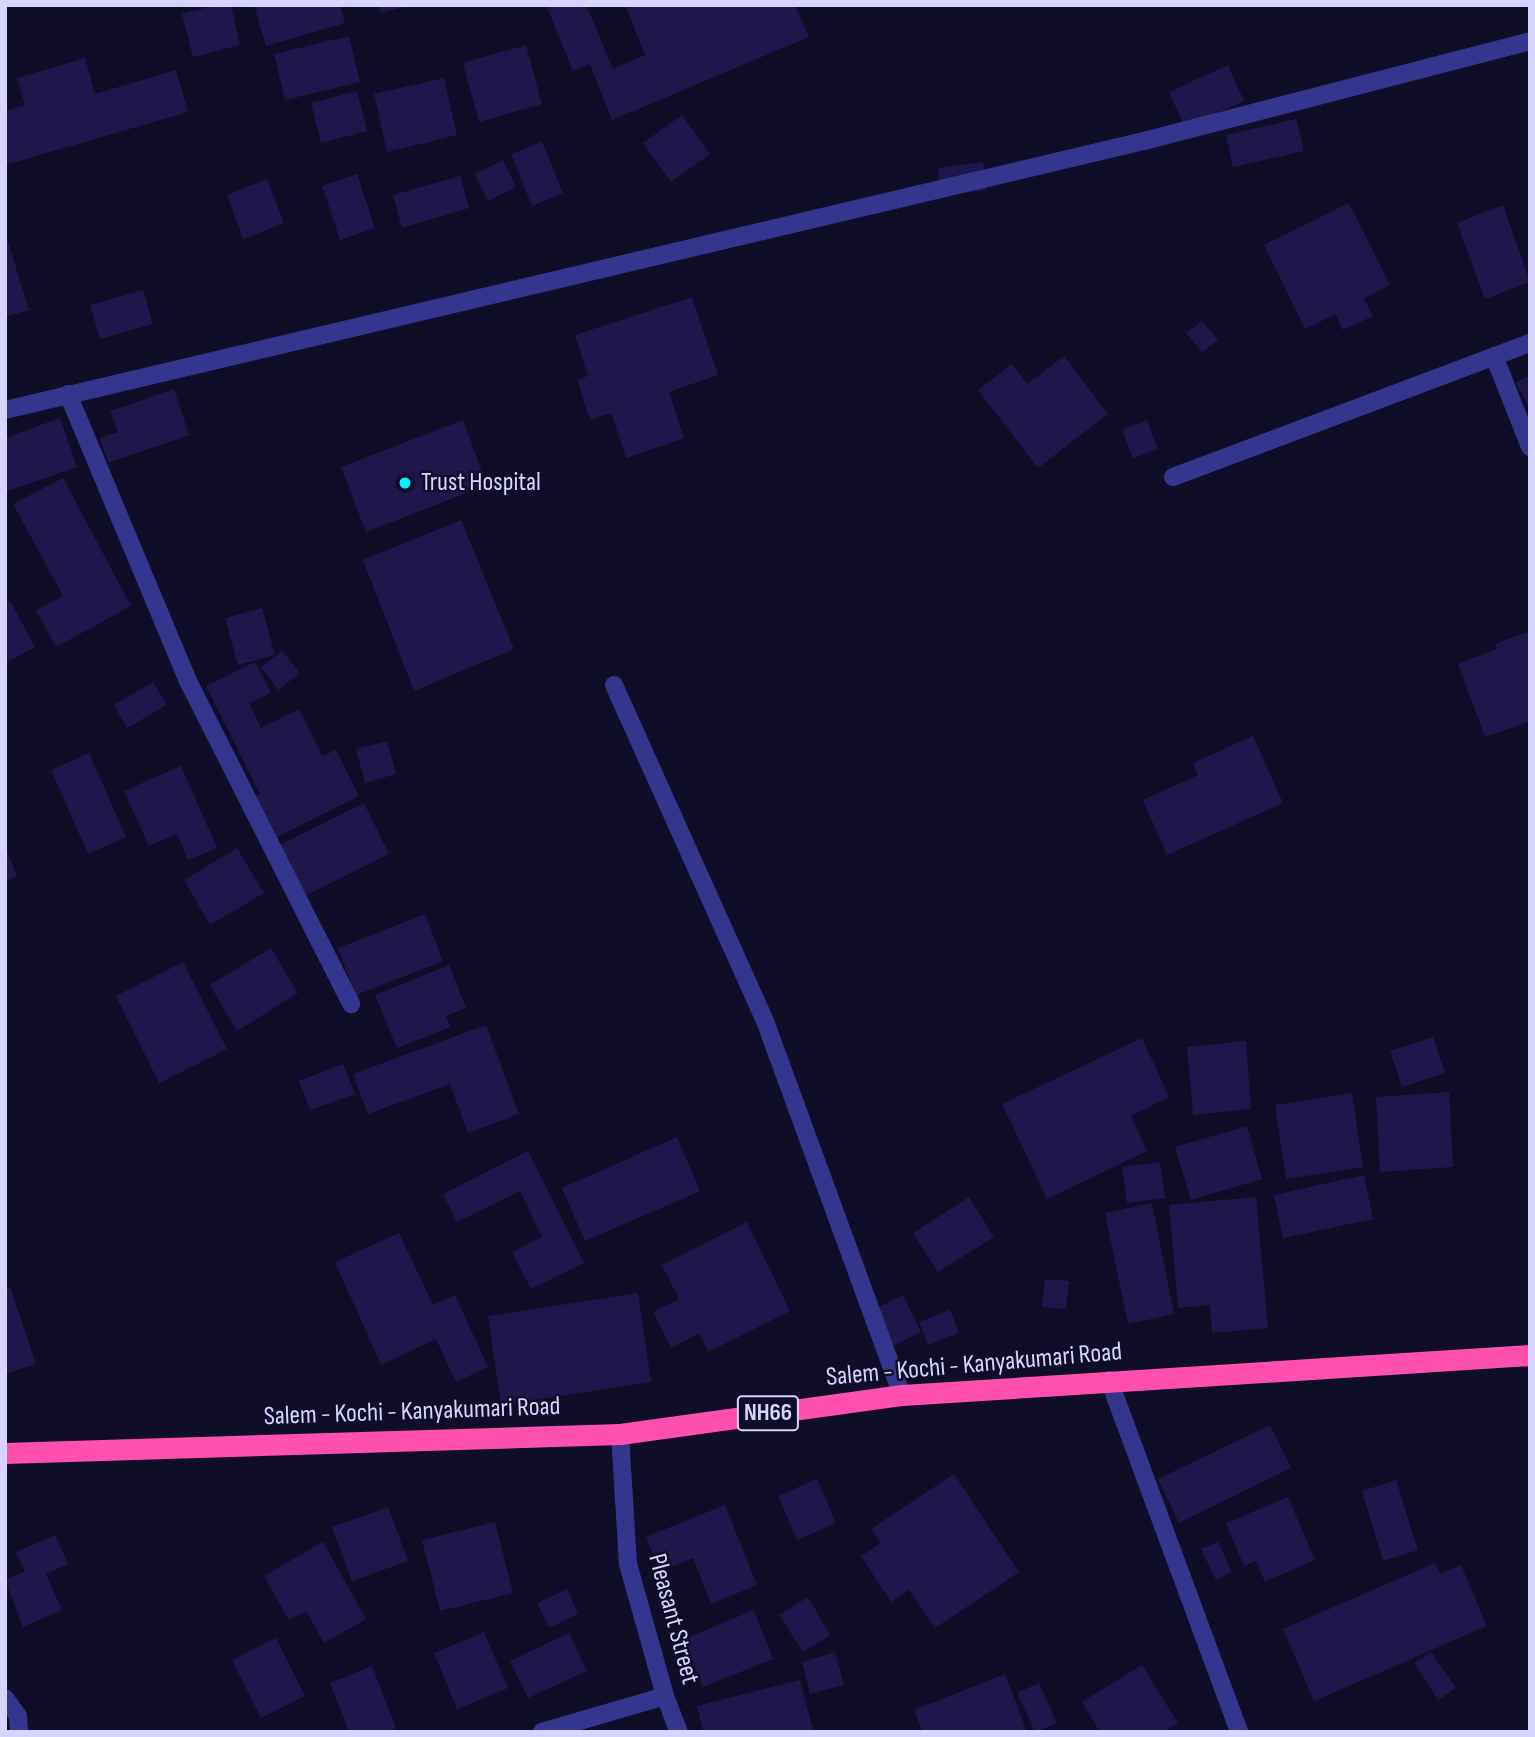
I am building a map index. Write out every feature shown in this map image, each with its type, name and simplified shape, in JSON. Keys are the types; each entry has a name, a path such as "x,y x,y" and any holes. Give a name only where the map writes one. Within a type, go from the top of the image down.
{"highway":[{"name":"Salem - Kochi - Kanyakumari Road","path":"5,1452 620,1434 902,1395 1530,1354"}],"street":[{"path":"5,410 1144,141 1530,40"},
{"path":"1173,477 1530,344"},
{"path":"1494,356 1530,447"},
{"path":"68,394 188,681 351,1004"},
{"path":"614,685 765,1021 902,1395"},
{"path":"1109,1380 1239,1732"},
{"name":"Pleasant Street","path":"620,1434 628,1564 665,1696 679,1732"},
{"path":"542,1732 665,1696"},
{"path":"5,1698 18,1716 19,1732"}],"building":[{"path":"216,5 231,5 240,45 193,57 182,14"},
{"path":"254,5 340,5 345,23 266,46"},
{"path":"379,5 408,5 408,6 381,13"},
{"path":"546,5 586,5 613,69 645,55 625,5 795,5 809,37 612,120 590,64 573,71"},
{"path":"349,36 360,82 285,100 274,54"},
{"path":"526,45 542,104 479,122 463,63"},
{"path":"85,58 95,94 176,70 188,112 5,165 5,111 25,105 17,78"},
{"path":"1228,65 1244,101 1185,128 1169,92"},
{"path":"444,78 457,135 387,152 374,94"},
{"path":"357,91 367,131 321,143 311,103"},
{"path":"682,115 710,154 671,182 643,143"},
{"path":"1296,119 1304,151 1233,167 1226,135"},
{"path":"542,142 563,193 532,206 511,154"},
{"path":"503,160 516,187 488,201 475,174"},
{"path":"983,162 986,190 941,196 938,168"},
{"path":"357,174 375,228 340,240 322,186"},
{"path":"460,176 469,208 402,228 393,195"},
{"path":"267,179 284,223 243,239 227,195"},
{"path":"1349,203 1390,285 1364,298 1373,316 1343,330 1336,314 1305,329 1264,245"},
{"path":"1503,205 1530,282 1485,299 1457,223"},
{"path":"5,232 29,310 5,317"},
{"path":"143,290 153,324 100,339 90,305"},
{"path":"692,297 718,375 669,392 684,438 626,458 611,413 590,420 577,380 588,376 575,335"},
{"path":"1202,321 1218,340 1202,352 1186,333"},
{"path":"1064,356 1108,414 1038,468 978,390 1012,364 1027,384"},
{"path":"1530,375 1530,408 1516,383"},
{"path":"174,389 189,435 108,463 100,438 118,432 110,411"},
{"path":"60,418 77,467 5,492 5,438"},
{"path":"463,420 487,485 366,532 341,467"},
{"path":"1147,420 1158,449 1133,458 1122,430"},
{"path":"63,478 131,606 56,647 36,610 63,596 13,504"},
{"path":"461,520 514,649 414,691 363,560"},
{"path":"10,601 35,647 5,663 5,604"},
{"path":"262,608 275,655 238,665 225,618"},
{"path":"1530,631 1530,721 1485,737 1458,664 1497,649 1495,644"},
{"path":"282,651 300,673 278,690 261,667"},
{"path":"255,662 271,693 249,703 261,728 299,709 322,756 336,750 359,796 277,837 256,796 260,794 206,686"},
{"path":"153,682 167,705 127,728 114,705"},
{"path":"1253,736 1283,803 1167,855 1143,800 1198,775 1193,763"},
{"path":"387,741 396,774 365,783 356,749"},
{"path":"89,753 126,837 88,854 51,770"},
{"path":"181,766 217,848 188,860 177,834 149,846 124,791"},
{"path":"364,803 389,854 303,897 278,846"},
{"path":"5,846 17,876 5,881"},
{"path":"237,848 264,893 210,925 184,880"},
{"path":"425,914 443,961 356,995 338,948"},
{"path":"271,948 298,993 237,1031 210,985"},
{"path":"183,962 227,1049 159,1083 116,996"},
{"path":"449,965 466,1008 446,1016 450,1027 397,1048 375,995"},
{"path":"486,1025 519,1114 468,1133 450,1084 368,1114 353,1074"},
{"path":"1433,1037 1445,1073 1402,1087 1390,1051"},
{"path":"1142,1038 1169,1097 1131,1116 1147,1151 1047,1199 1002,1104"},
{"path":"1246,1041 1251,1109 1193,1115 1187,1047"},
{"path":"343,1064 355,1094 310,1110 299,1081"},
{"path":"1449,1092 1453,1167 1380,1172 1376,1097"},
{"path":"1352,1093 1363,1167 1286,1179 1275,1105"},
{"path":"1247,1126 1262,1179 1191,1200 1175,1147"},
{"path":"677,1137 700,1191 585,1241 562,1188"},
{"path":"528,1151 584,1263 531,1289 512,1252 542,1237 520,1191 457,1222 443,1194"},
{"path":"1160,1162 1165,1198 1127,1203 1122,1167"},
{"path":"1364,1175 1373,1219 1283,1238 1274,1195"},
{"path":"969,1197 994,1237 938,1272 913,1233"},
{"path":"1256,1197 1268,1328 1212,1333 1210,1305 1178,1308 1169,1205"},
{"path":"1152,1203 1174,1314 1128,1324 1105,1213"},
{"path":"747,1222 790,1311 708,1352 699,1333 671,1348 653,1312 679,1299 662,1265"},
{"path":"399,1233 433,1305 455,1295 488,1367 456,1382 436,1339 381,1365 335,1262"},
{"path":"1045,1279 1069,1281 1066,1309 1042,1307"},
{"path":"10,1287 36,1364 5,1374 5,1288"},
{"path":"638,1293 651,1382 501,1405 488,1316"},
{"path":"903,1295 921,1332 893,1346 875,1309"},
{"path":"950,1310 959,1333 928,1345 919,1322"},
{"path":"1270,1425 1291,1468 1179,1523 1158,1479"},
{"path":"954,1474 1019,1572 935,1628 909,1590 891,1602 861,1556 881,1543 871,1529"},
{"path":"817,1479 836,1523 797,1540 778,1496"},
{"path":"1396,1480 1418,1550 1383,1561 1362,1491"},
{"path":"1288,1497 1315,1560 1265,1582 1256,1561 1244,1566 1226,1523"},
{"path":"725,1505 757,1585 711,1604 693,1558 660,1571 646,1537"},
{"path":"388,1507 408,1561 352,1581 332,1527"},
{"path":"495,1522 513,1593 440,1611 422,1540"},
{"path":"55,1535 68,1564 46,1574 62,1610 23,1627 5,1580 25,1571 16,1552"},
{"path":"323,1542 366,1619 324,1643 306,1611 289,1620 264,1576"},
{"path":"1218,1542 1232,1572 1216,1580 1201,1549"},
{"path":"1435,1563 1440,1574 1461,1565 1487,1626 1314,1701 1283,1629"},
{"path":"567,1589 578,1614 549,1628 537,1603"},
{"path":"808,1597 830,1635 803,1652 779,1615"},
{"path":"754,1610 773,1659 703,1687 684,1639"},
{"path":"484,1632 508,1688 457,1709 434,1653"},
{"path":"569,1633 587,1671 528,1698 510,1661"},
{"path":"276,1638 305,1696 261,1718 232,1660"},
{"path":"835,1652 844,1685 810,1694 802,1662"},
{"path":"1431,1652 1456,1688 1438,1700 1414,1663"},
{"path":"1142,1665 1178,1723 1164,1732 1100,1732 1082,1702"},
{"path":"372,1666 396,1728 387,1732 349,1732 330,1683"},
{"path":"1005,1674 1027,1732 923,1732 914,1710"},
{"path":"800,1680 813,1730 703,1732 697,1706"},
{"path":"1039,1683 1057,1723 1035,1732 1017,1693"}],"place":[{"name":"Trust Hospital","path":"405,483"}]}
